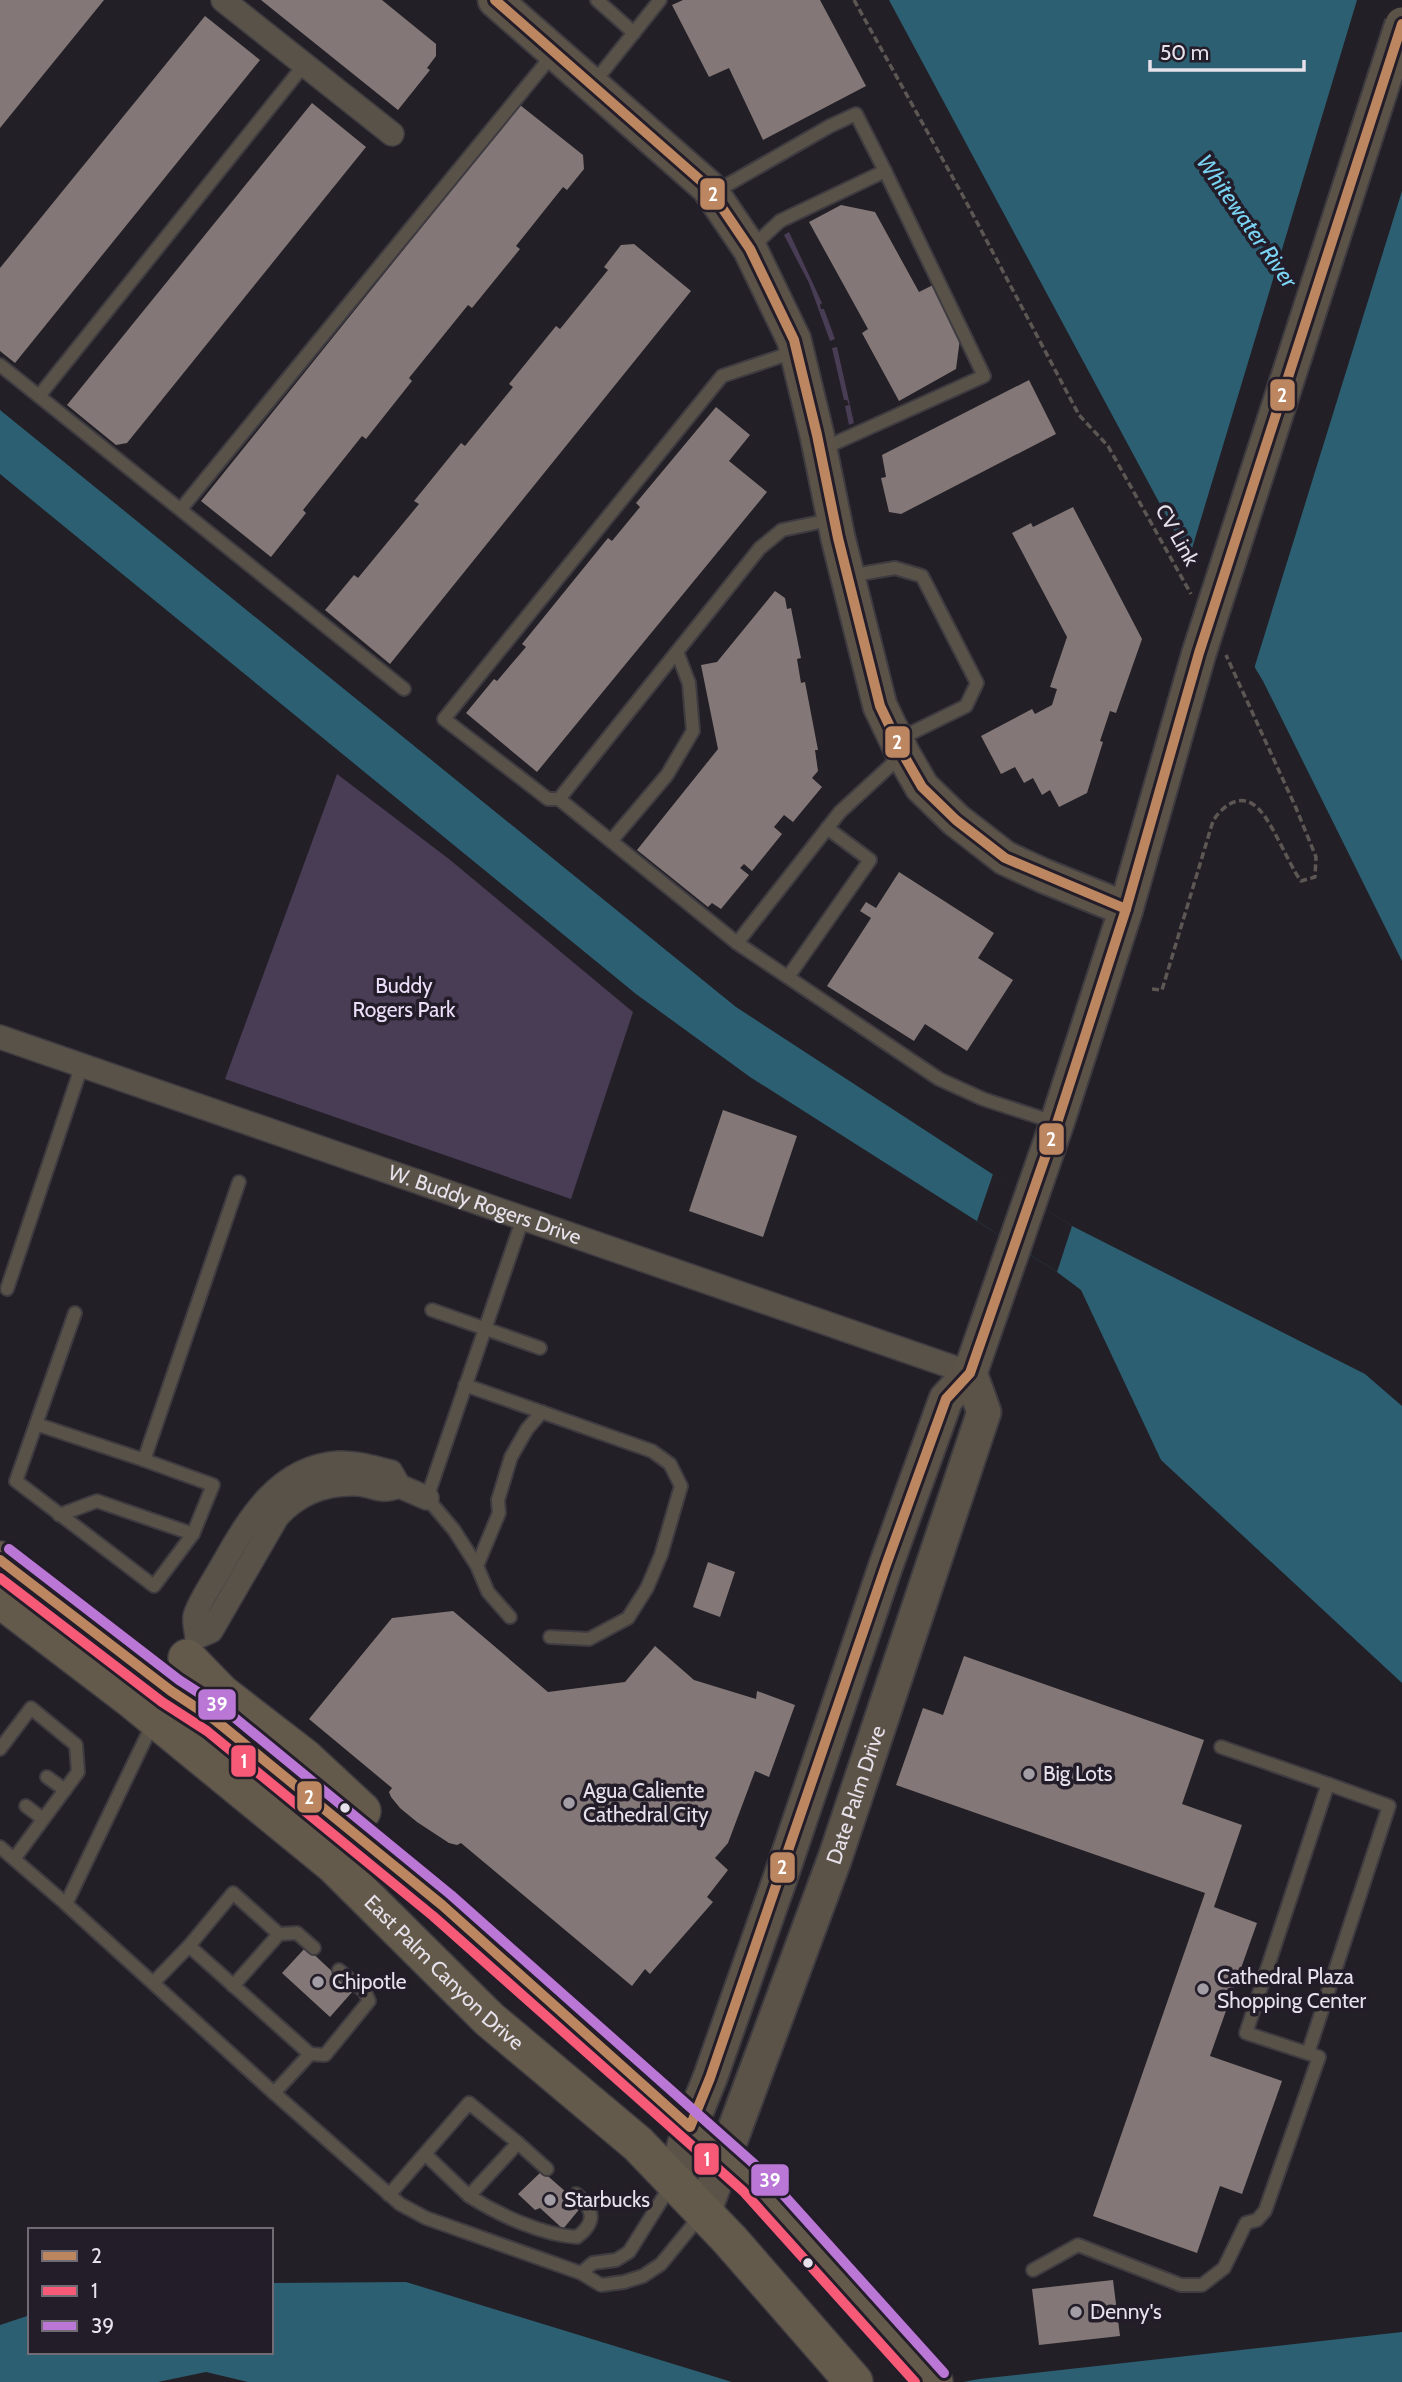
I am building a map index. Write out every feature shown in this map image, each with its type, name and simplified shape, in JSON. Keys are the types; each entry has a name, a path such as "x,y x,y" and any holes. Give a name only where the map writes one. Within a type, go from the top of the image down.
{"main road":[{"path":"508,7 554,52 712,193 750,249 794,340 880,706 922,787 956,820 1005,858 1126,909"},
{"path":"673,2181 886,1564 946,1399 970,1373 1057,1123 1210,650 1402,23"},
{"name":"Date Palm Drive","path":"704,2211 835,1857 984,1412 970,1373"},
{"name":"East Palm Canyon Drive","path":"0,1560 163,1704 334,1865 489,2019 638,2144 704,2211 854,2382"},
{"name":"East Palm Canyon Drive","path":"0,1599 163,1704 215,1720 442,1905 752,2180 929,2377"},
{"path":"192,1648 221,1693 304,1758 375,1823 442,1905"}],"street":[{"path":"223,0 392,134"},
{"name":"W. Buddy Rogers Drive","path":"0,1037 970,1373"},
{"path":"163,1704 192,1648 211,1631 277,1517 290,1502 311,1490 358,1484 386,1491 399,1486 428,1498"}],"lane":[{"path":"597,0 634,33"},
{"path":"592,86 660,0"},
{"path":"181,509 554,52"},
{"path":"39,396 304,65"},
{"path":"712,193 856,114 984,376 821,450"},
{"path":"750,249 780,221 885,171"},
{"path":"797,351 722,376 444,719 548,799 559,799 737,943 939,1079 983,1099 1057,1123"},
{"path":"0,365 404,689"},
{"path":"559,799 760,548 782,530 835,519"},
{"path":"737,943 840,812 900,747 966,706 977,683 922,576 895,568 848,576"},
{"path":"611,841 667,775 693,731 689,683 677,652"},
{"path":"788,977 870,860 827,828"},
{"path":"7,1289 82,1065"},
{"path":"144,1460 239,1182"},
{"path":"510,1617 488,1592 477,1566 454,1530 428,1498 464,1385 523,1218"},
{"path":"432,1310 540,1348"},
{"path":"36,1424 213,1485 193,1534 154,1586 16,1481 75,1312"},
{"path":"464,1385 652,1451 670,1464 681,1486 661,1555 647,1588 628,1618 589,1639 550,1637"},
{"path":"477,1566 499,1513 498,1500 512,1454 527,1429 542,1412"},
{"path":"59,1515 97,1501 193,1534"},
{"path":"66,1905 163,1704"},
{"path":"5,1748 31,1708 76,1745 78,1772 14,1859"},
{"path":"1221,1747 1389,1806 1308,2053"},
{"path":"47,1776 65,1790"},
{"path":"1033,2270 1078,2245 1181,2285 1202,2285 1224,2268 1246,2223 1257,2220 1265,2211 1319,2057 1246,2033 1328,1784"},
{"path":"26,1806 43,1819"},
{"path":"0,1847 389,2195 426,2218 581,2273 601,2285 643,2276 661,2264 704,2211"},
{"path":"154,1982 233,1893 279,1934 297,1933 314,1948"},
{"path":"233,1986 279,1934"},
{"path":"189,1945 310,2054 325,2055 369,2001 365,1992 339,1969"},
{"path":"274,2092 310,2054"},
{"path":"389,2195 469,2103 547,2169"},
{"path":"469,2196 518,2143"},
{"path":"425,2154 469,2196 487,2208 557,2236 577,2237 587,2230 591,2217 589,2205 576,2194"},
{"path":"581,2273 593,2263 615,2260 629,2252 673,2181"}],"path":[{"name":"CV Link","path":"854,0 963,196 1079,415 1108,446 1196,601"},
{"path":"1152,989 1162,990 1213,821 1230,803 1245,801 1256,805 1301,881 1315,877 1316,857 1291,796 1210,650"}],"green space":[{"path":"789,232 822,303 821,309 824,309 835,339 830,341 809,283 784,235"},
{"path":"837,347 854,423 849,425 845,406 849,405 847,400 844,400 832,348"},
{"name":"Buddy Rogers Park","path":"337,774 449,859 633,1012 571,1199 225,1079"}],"water":[{"name":"Whitewater River","path":"889,0 1402,0 1402,961 1263,681 1189,558"},
{"path":"0,410 736,1007 1072,1226 1365,1374 1402,1406 1402,1683 1161,1460 1081,1290 1057,1272 750,1077 636,994 0,474"},
{"path":"406,2282 732,2382 248,2382 206,2372 158,2382 0,2382 0,2325 28,2316 28,2354 273,2354 273,2283"},
{"path":"1402,2332 1402,2382 963,2382 979,2379"}],"pier":[{"path":"1357,0 1402,0 1402,191 1253,672 1188,562"},
{"path":"993,1174 1072,1226 1057,1272 977,1221"}],"building":[{"path":"0,0 104,0 0,128"},
{"path":"261,0 382,0 436,44 436,56 427,68 430,70 398,110"},
{"path":"683,0 820,0 866,86 763,140 729,68 709,77 672,5"},
{"path":"205,16 260,60 15,363 0,351 0,268"},
{"path":"312,103 366,147 127,443 116,445 67,405"},
{"path":"520,105 583,155 584,169 567,190 563,187 516,246 520,249 472,308 468,305 409,378 412,381 366,439 362,436 303,510 306,513 271,557 201,501"},
{"path":"841,205 875,212 919,292 935,284 961,331 956,369 899,401 862,333 868,329 809,222"},
{"path":"634,244 691,291 390,664 325,610 354,575 358,578 419,504 414,501 461,443 465,446 513,387 509,384 556,326 560,329 608,270 604,267 621,245"},
{"path":"1029,380 1056,434 901,514 889,512 881,478 886,477 882,455"},
{"path":"716,407 750,435 729,461 767,492 537,772 466,713 494,679 497,681 526,647 522,644 608,538 612,541 640,507 636,503"},
{"path":"1073,507 1142,639 1116,713 1110,711 1087,793 1059,807 1050,790 1042,795 1033,778 1024,783 1015,767 1001,774 981,736 1032,709 1035,714 1052,705 1057,689 1050,687 1067,637 1012,533 1031,523 1033,527"},
{"path":"775,591 785,598 787,609 791,608 801,658 797,659 801,683 805,682 818,750 815,750 818,771 812,778 822,787 793,822 784,815 774,827 782,834 752,871 744,864 740,868 749,875 721,909 712,903 708,907 637,850 718,749 701,665 717,662"},
{"path":"899,872 994,933 978,958 1013,980 967,1051 925,1024 914,1041 827,986 871,918 860,911 866,902 876,908"},
{"path":"723,1110 797,1136 763,1237 689,1211"},
{"path":"708,1562 735,1572 720,1617 693,1607"},
{"name":"Agua Caliente Cathedral City","path":"453,1611 548,1692 625,1682 655,1646 694,1680 756,1699 757,1691 795,1705 769,1777 755,1771 728,1843 715,1858 728,1870 707,1897 713,1902 650,1974 645,1969 632,1986 461,1843 449,1843 400,1808 389,1792 392,1788 309,1719 392,1618"},
{"name":"Cathedral Plaza Shopping Center","path":"964,1656 1204,1740 1182,1804 1242,1825 1214,1907 1257,1923 1210,2056 1282,2081 1242,2194 1220,2186 1197,2253 1093,2216 1205,1893 896,1785 923,1708 943,1715"},
{"name":"Chipotle","path":"306,1947 353,1991 330,2017 282,1973"},
{"name":"Starbucks","path":"542,2171 582,2206 563,2229 540,2208 535,2210 518,2194"},
{"name":"Denny's","path":"1113,2280 1120,2336 1039,2345 1032,2289"}],"transit line":[{"name":"2","path":"495,0 708,187 750,249 794,340 838,538 880,706 922,787 956,820 1005,858 1126,909"},
{"name":"2","path":"0,1560 171,1691 215,1720 442,1905 690,2127 710,2078 886,1565 946,1399 970,1373 1057,1123 1126,909 1199,653 1402,24"},
{"name":"39","path":"9,1549 179,1680 224,1709 451,1895 762,2171 944,2373"},
{"name":"1","path":"0,1578 162,1702 207,1731 433,1916 743,2191 915,2382"}],"place":[{"name":"Big Lots","path":"1029,1774"},
{"name":"Agua Caliente Cathedral City","path":"569,1803"},
{"name":"Chipotle","path":"318,1982"},
{"name":"Cathedral Plaza Shopping Center","path":"1203,1989"},
{"name":"Starbucks","path":"550,2200"},
{"name":"Denny's","path":"1076,2312"}]}
